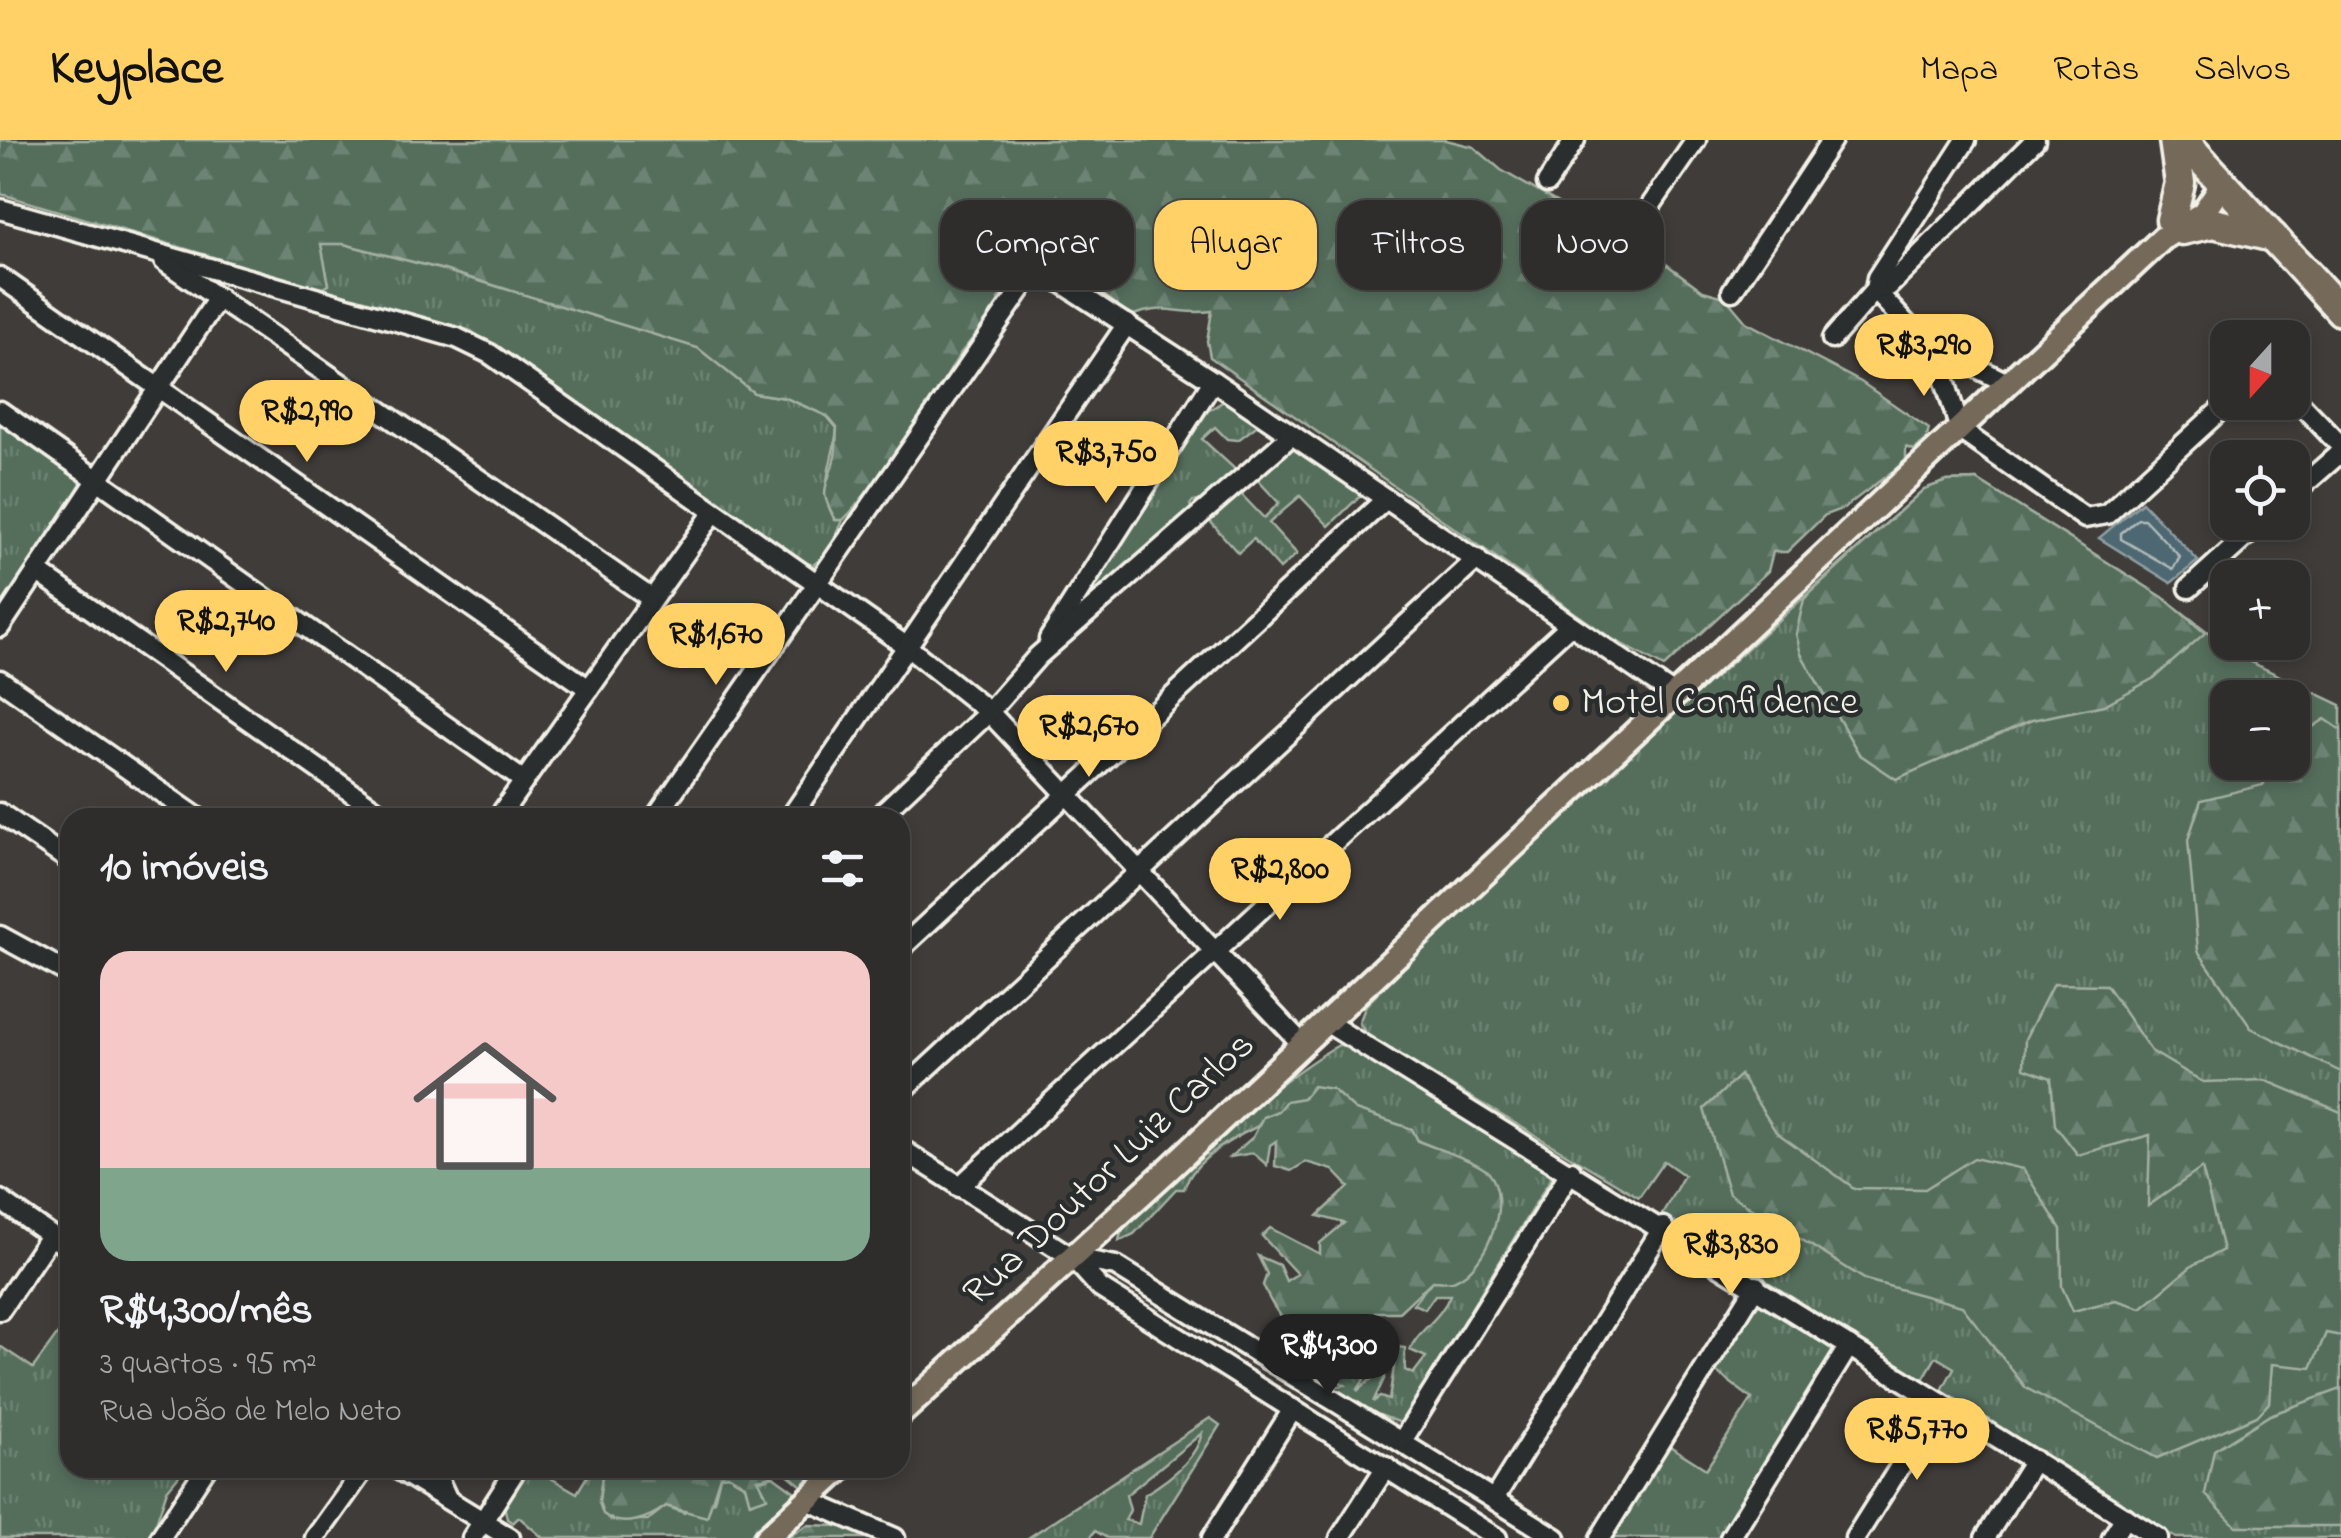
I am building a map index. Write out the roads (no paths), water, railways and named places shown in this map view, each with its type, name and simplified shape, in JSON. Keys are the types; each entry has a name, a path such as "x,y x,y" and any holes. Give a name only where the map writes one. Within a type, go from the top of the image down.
{"highway":[{"path":"2174,140 2180,182 2172,229 2213,223 2273,238"},
{"path":"2183,140 2341,311"}],"main road":[{"path":"1674,695 2172,229 2190,200 2223,183"},
{"name":"Rua Doutor Luiz Carlos","path":"910,1405 1074,1258 1674,695"},
{"path":"766,1538 831,1478"}],"street":[{"path":"1547,183 1575,140"},
{"path":"1655,200 1696,140"},
{"path":"1732,291 1832,140"},
{"path":"1832,339 1875,290 1877,278 1966,140"},
{"path":"1875,290 1889,286 2035,140"},
{"path":"0,210 457,338 490,354 906,646 988,712 1069,793 1302,1044"},
{"path":"155,255 652,599"},
{"path":"662,808 1031,275 1042,270 1214,381 1674,695"},
{"path":"0,277 588,690"},
{"path":"1875,290 1938,358 1960,430 2085,518 2100,519 2210,419"},
{"path":"0,628 218,298"},
{"path":"797,808 1127,324"},
{"path":"1938,358 1951,355 2009,384"},
{"path":"1038,656 1214,381"},
{"path":"0,411 524,781"},
{"path":"2310,415 2341,449 2310,478"},
{"path":"887,808 988,712 1038,656 1292,435"},
{"path":"910,940 1386,499"},
{"path":"505,808 714,512"},
{"path":"2189,588 2242,540"},
{"path":"910,1084 1477,559"},
{"path":"38,572 374,808"},
{"path":"959,1187 1570,625"},
{"path":"0,680 184,808"},
{"path":"0,813 60,854"},
{"path":"0,936 60,969"},
{"path":"1326,1022 1663,1227 2158,1538"},
{"path":"910,1155 1074,1258 1100,1288 1386,1467 1474,1532 1497,1538"},
{"path":"1402,1442 1571,1170"},
{"path":"0,1200 60,1242"},
{"path":"1494,1499 1663,1227"},
{"path":"0,1310 50,1236"},
{"path":"1074,1258 1116,1266 1494,1499 1547,1536"},
{"path":"1600,1538 1756,1286"},
{"path":"1730,1538 1849,1346"},
{"path":"1855,1538 1940,1403"},
{"path":"1212,1538 1293,1408"},
{"path":"1333,1433 1340,1421 1358,1415"},
{"path":"1984,1538 2034,1460"},
{"path":"1340,1538 1386,1467"},
{"path":"160,1538 199,1478"},
{"path":"316,1538 358,1478"},
{"path":"413,1478 510,1538"},
{"path":"438,1478 448,1498"},
{"path":"472,1538 511,1478"},
{"path":"806,1500 895,1538"},
{"path":"2112,1538 2124,1517"}],"water":[{"path":"2142,502 2198,561 2171,583 2099,538"}],"place":[{"name":"Motel Confidence","path":"1561,703"}]}
